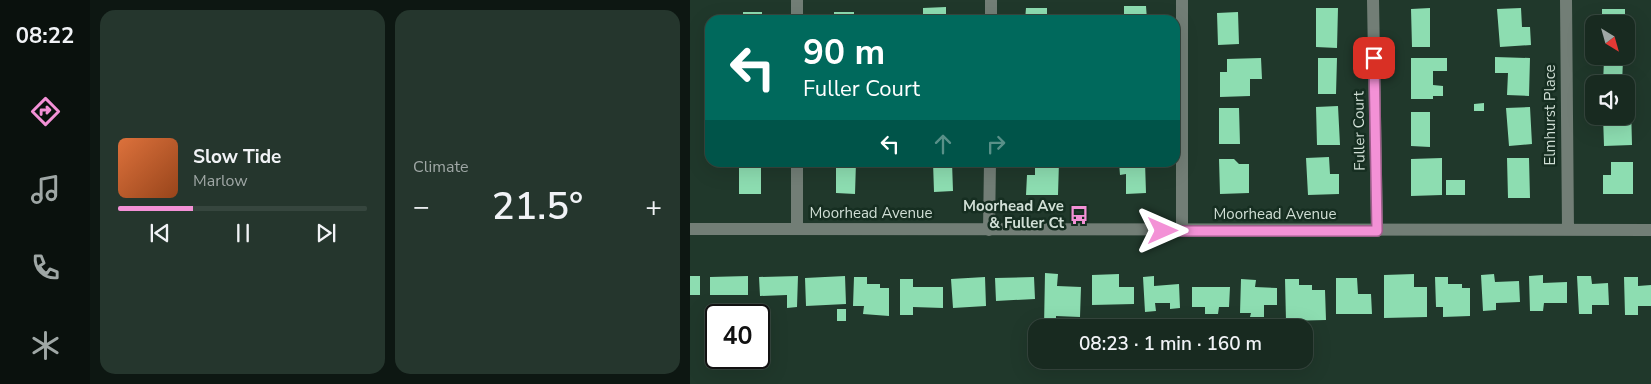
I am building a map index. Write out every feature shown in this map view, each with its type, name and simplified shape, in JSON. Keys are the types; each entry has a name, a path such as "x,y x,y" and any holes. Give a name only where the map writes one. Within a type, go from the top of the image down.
{"street":[{"path":"797,0 797,15"},
{"path":"991,0 991,15"},
{"path":"1182,0 1182,231"},
{"name":"Fuller Court","path":"1373,0 1377,231"},
{"name":"Elmhurst Place","path":"1566,0 1568,230"},
{"path":"797,167 797,229"},
{"path":"989,230 990,167"},
{"name":"Moorhead Avenue","path":"690,229 1651,230"}],"building":[{"path":"1124,6 1146,6 1147,15 1124,15"},
{"path":"946,7 946,15 923,15 923,8"},
{"path":"1026,8 1047,8 1047,15 1025,15"},
{"path":"1316,8 1338,8 1337,48 1316,47"},
{"path":"1430,8 1430,47 1412,47 1411,9"},
{"path":"1521,8 1522,27 1530,27 1531,45 1500,47 1497,9"},
{"path":"1602,9 1625,9 1625,15 1602,15"},
{"path":"743,12 762,12 762,15 743,15"},
{"path":"834,12 854,12 854,15 834,15"},
{"path":"1238,12 1239,44 1218,45 1217,13"},
{"path":"1495,57 1530,58 1529,96 1507,95 1508,73 1495,73"},
{"path":"1261,58 1262,79 1250,79 1250,96 1220,97 1220,72 1227,72 1227,59"},
{"path":"1318,58 1337,58 1336,94 1318,94"},
{"path":"1411,58 1447,58 1447,71 1433,71 1433,85 1443,86 1443,96 1433,96 1433,99 1411,99"},
{"path":"1604,65 1623,65 1622,75 1603,75"},
{"path":"1484,103 1484,111 1474,111 1474,104"},
{"path":"1338,106 1340,145 1317,145 1316,107"},
{"path":"1530,107 1532,144 1509,146 1506,108"},
{"path":"1219,108 1239,108 1240,144 1219,144"},
{"path":"1411,112 1430,112 1430,147 1411,146"},
{"path":"1603,125 1631,125 1632,145 1604,146"},
{"path":"1329,157 1330,174 1339,174 1339,194 1308,195 1306,158"},
{"path":"1442,158 1442,195 1411,196 1411,159"},
{"path":"1507,158 1529,158 1530,198 1508,198"},
{"path":"1219,159 1234,159 1239,164 1249,164 1249,193 1220,194"},
{"path":"1611,162 1633,162 1633,194 1603,194 1603,175 1611,175"},
{"path":"739,167 761,167 761,194 739,194"},
{"path":"836,167 856,167 855,194 836,193"},
{"path":"933,167 952,167 953,191 934,192"},
{"path":"1035,167 1059,167 1058,195 1026,195 1027,175 1035,175"},
{"path":"1119,167 1145,167 1146,193 1126,194 1126,174 1120,175"},
{"path":"1446,180 1465,180 1465,195 1446,195"},
{"path":"1045,273 1058,274 1057,286 1081,287 1080,317 1056,316 1056,319 1044,319"},
{"path":"1119,274 1119,287 1134,287 1134,304 1092,305 1092,275"},
{"path":"1414,274 1414,287 1427,287 1427,317 1384,318 1384,275"},
{"path":"1494,274 1495,282 1519,281 1520,302 1496,303 1496,310 1483,311 1481,275"},
{"path":"1543,275 1543,283 1567,282 1567,303 1544,303 1543,311 1530,311 1529,276"},
{"path":"690,276 700,276 700,295 690,295"},
{"path":"748,276 748,295 710,295 710,277"},
{"path":"798,276 797,307 787,308 787,295 760,296 759,277"},
{"path":"845,276 846,304 806,306 805,278"},
{"path":"1154,276 1154,286 1179,284 1180,308 1170,309 1170,303 1155,303 1156,311 1145,312 1143,277"},
{"path":"1577,276 1591,276 1592,284 1608,283 1609,305 1592,305 1592,314 1579,314"},
{"path":"854,277 867,277 867,284 880,284 880,288 889,288 889,316 863,314 864,306 853,306"},
{"path":"985,277 986,306 953,308 951,279"},
{"path":"1034,277 1035,299 996,301 995,278"},
{"path":"1435,277 1448,277 1448,284 1462,284 1462,288 1470,288 1470,316 1443,317 1443,307 1436,307"},
{"path":"1624,277 1638,277 1638,286 1651,285 1651,306 1638,306 1638,315 1625,315"},
{"path":"1336,278 1357,278 1358,294 1371,294 1372,314 1336,314"},
{"path":"900,279 913,279 913,287 943,287 943,308 913,307 913,315 900,315"},
{"path":"1241,279 1256,280 1255,287 1277,288 1277,305 1264,305 1264,317 1250,317 1251,313 1240,313"},
{"path":"1285,279 1299,279 1299,285 1312,285 1312,290 1325,290 1326,320 1286,319"},
{"path":"1192,287 1230,287 1229,307 1219,307 1218,314 1205,314 1205,307 1192,307"},
{"path":"837,309 846,309 846,321 837,321"}],"place":[{"name":"Moorhead Ave & Fuller Ct","path":"1079,215"}],"route":[{"path":"1163,231 1377,231 1374,58"}]}
